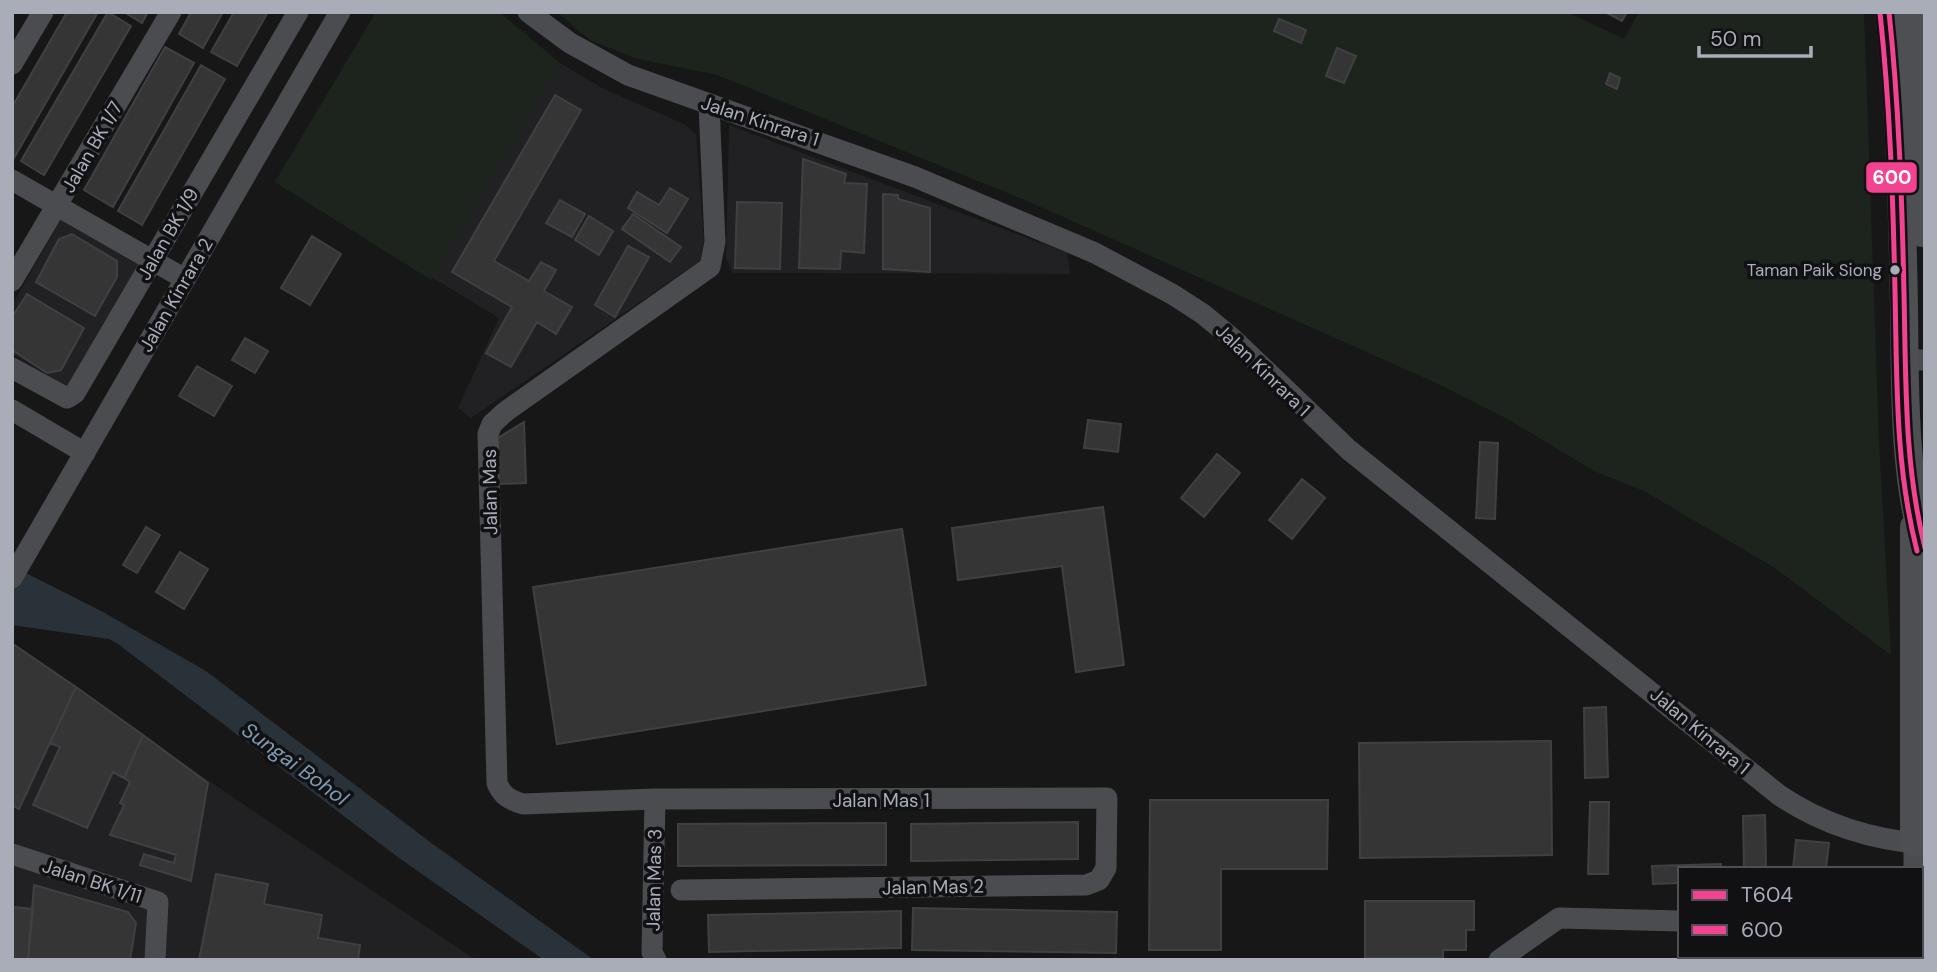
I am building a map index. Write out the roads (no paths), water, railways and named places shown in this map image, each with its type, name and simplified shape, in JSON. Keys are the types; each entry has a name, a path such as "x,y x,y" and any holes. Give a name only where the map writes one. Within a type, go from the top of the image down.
{"main road":[{"path":"1889,12 1896,74 1903,216 1925,422"},
{"path":"1912,12 1922,215 1914,511 1917,852"},
{"path":"1914,511 1925,549"}],"street":[{"path":"12,64 43,12"},
{"name":"Jalan BK 1/7","path":"12,281 171,12"},
{"name":"Jalan BK 1/9","path":"12,368 57,395 67,398 75,393 298,12"},
{"name":"Jalan Kinrara 2","path":"12,578 340,12"},
{"name":"Jalan Kinrara 1","path":"528,12 595,58 628,75 709,105 808,136 915,177 1095,253 1172,294 1203,314 1232,338 1349,450 1779,795 1801,810 1844,828 1917,852"},
{"name":"Jalan Mas","path":"655,799 523,804 505,797 500,790 497,783 488,434 492,424 505,412 710,267 715,243 709,105"},
{"path":"12,180 185,279"},
{"path":"12,410 85,453"},
{"name":"Jalan Mas 1","path":"655,799 1107,798"},
{"name":"Jalan Mas 2","path":"681,890 1093,883 1099,880 1107,867 1107,798"},
{"name":"Jalan Mas 3","path":"655,799 652,952 656,960"},
{"name":"Jalan BK 1/11","path":"12,854 158,902 155,960"},
{"path":"1499,960 1559,918 1678,921"}],"water":[{"name":"Sungai Bohol","path":"12,566 103,612 206,671 430,842 594,960 544,960 395,855 118,644 109,639 12,625"}],"place":[{"name":"Taman Paik Siong","path":"1895,270"}]}
